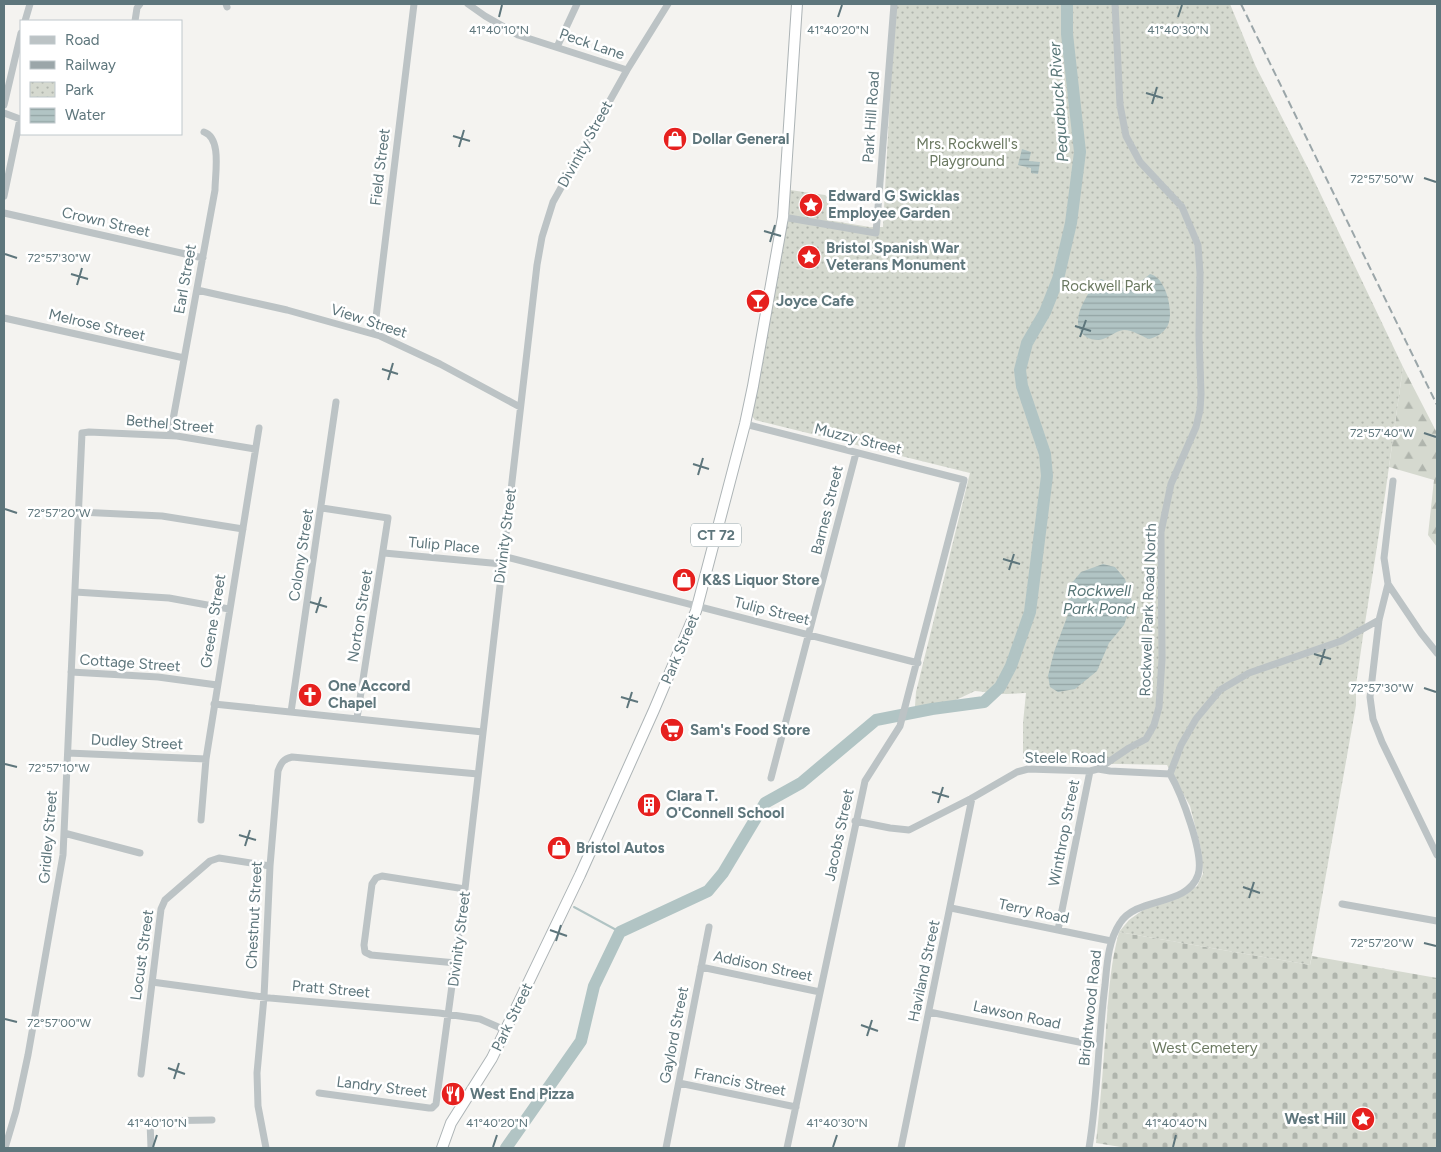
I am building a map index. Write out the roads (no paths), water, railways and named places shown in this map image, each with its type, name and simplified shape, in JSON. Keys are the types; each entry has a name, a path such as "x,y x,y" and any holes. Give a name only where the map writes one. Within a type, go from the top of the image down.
{"highway":[{"name":"Park Street","path":"442,1148 446,1133 456,1113 484,1072 580,875 698,607 745,424 783,217 798,4"}],"street":[{"path":"25,20 30,4"},
{"path":"135,20 140,4"},
{"name":"Field Street","path":"374,334 414,4"},
{"name":"Peck Lane","path":"468,4 518,35 557,46 626,70"},
{"path":"557,46 577,4"},
{"name":"Divinity Street","path":"437,1100 456,963 520,407 542,237 553,202 626,70 668,4"},
{"name":"Park Hill Road","path":"783,217 876,233 894,4"},
{"name":"Rockwell Park Road North","path":"1098,769 1146,739 1154,725 1159,707 1162,659 1161,532 1171,484 1196,427 1201,394 1198,245 1182,207 1140,162 1126,136 1120,105 1115,4"},
{"path":"4,105 20,37"},
{"path":"4,112 20,119 4,196"},
{"name":"Earl Street","path":"170,436 215,190 216,160 213,138 204,132"},
{"name":"Crown Street","path":"4,213 203,258"},
{"name":"View Street","path":"197,290 287,310 374,334 427,357 520,407"},
{"name":"Melrose Street","path":"4,318 184,358"},
{"name":"Colony Street","path":"291,712 336,402"},
{"name":"Muzzy Street","path":"745,424 964,480"},
{"name":"Greene Street","path":"201,820 206,759 214,704 259,428"},
{"name":"Bethel Street","path":"82,433 170,436 255,449"},
{"name":"Gridley Street","path":"5,1148 16,1111 29,1046 63,855 82,433"},
{"name":"Barnes Street","path":"771,778 856,453"},
{"name":"Jacobs Street","path":"787,1148 865,781 900,726 906,708 964,480"},
{"path":"1393,481 1384,558 1388,584 1379,620 1370,697 1373,719 1382,742 1437,855"},
{"name":"Norton Street","path":"322,508 388,518 357,718"},
{"path":"79,512 162,516 243,529"},
{"name":"Tulip Place","path":"384,553 503,560"},
{"name":"Tulip Street","path":"503,560 809,634 918,663"},
{"path":"1388,584 1437,653"},
{"path":"75,592 169,598 229,609"},
{"path":"1170,774 1181,745 1192,726 1220,690 1249,673 1341,641 1379,620"},
{"name":"Cottage Street","path":"71,672 158,676 217,685"},
{"path":"214,704 482,732"},
{"name":"Dudley Street","path":"68,753 206,759"},
{"name":"Chestnut Street","path":"266,1148 258,1106 257,1072 264,997 270,866 278,771 284,760 292,757 478,774"},
{"name":"Steele Road","path":"855,821 909,830 972,798 1005,778 1028,769 1090,771 1098,769 1170,774"},
{"name":"Winthrop Street","path":"1058,930 1090,771"},
{"name":"Brightwood Road","path":"1089,1148 1111,941 1120,923 1127,915 1137,908 1182,893 1192,886 1198,876 1198,854 1195,840 1182,799 1170,774"},
{"name":"Haviland Street","path":"901,1148 972,798"},
{"path":"64,833 140,853"},
{"name":"Locust Street","path":"141,1074 161,909 165,900 210,861 219,858 270,866"},
{"path":"456,963 371,955 365,952 364,945 372,884 376,878 382,876 465,889"},
{"path":"1342,904 1437,921"},
{"name":"Terry Road","path":"951,908 1111,941"},
{"name":"Gaylord Street","path":"666,1148 709,927"},
{"name":"Addison Street","path":"701,967 820,992"},
{"name":"Pratt Street","path":"152,982 264,997 449,1015 487,1021 505,1030"},
{"name":"Lawson Road","path":"930,1012 1099,1046"},
{"name":"Francis Street","path":"679,1084 796,1107"},
{"name":"Landry Street","path":"320,1093 432,1108 437,1100"},
{"path":"151,1148 150,1121 212,1120"}],"water":[{"path":"1022,149 1031,152 1029,161 1040,162 1038,174 1031,173 1031,168 1018,165"},
{"path":"1150,274 1160,281 1169,304 1170,319 1162,332 1149,339 1127,330 1118,331 1099,340 1085,336 1080,330 1078,317 1083,303 1094,284 1101,279 1123,288 1138,284"},
{"name":"Rockwell Park Pond","path":"1103,564 1115,567 1125,579 1132,602 1124,625 1109,643 1097,671 1075,689 1058,692 1050,687 1048,676 1054,652 1070,609 1068,598 1071,584 1081,572"}],"waterway":[{"name":"Pequabuck River","path":"506,1148 581,1041 594,986 620,932 708,891 723,873 765,803 801,783 876,720 932,709 984,702 1000,687 1011,666 1030,612 1047,476 1045,454 1022,386 1020,370 1027,343 1045,312 1058,279 1071,223 1080,152 1067,34 1067,4"},
{"path":"574,907 620,932"}],"railway":[{"path":"1241,4 1437,405"}],"place":[{"name":"Dollar General","path":"675,139"},
{"name":"Edward G Swicklas Employee Garden","path":"811,205"},
{"name":"Bristol Spanish War Veterans Monument","path":"809,257"},
{"name":"Joyce Cafe","path":"758,301"},
{"name":"K&S Liquor Store","path":"684,580"},
{"name":"One Accord Chapel","path":"310,695"},
{"name":"Sam's Food Store","path":"672,730"},
{"name":"Clara T. O'Connell School","path":"649,805"},
{"name":"Bristol Autos","path":"559,848"},
{"name":"West End Pizza","path":"453,1094"},
{"name":"West Hill","path":"1363,1119"}],"park label":[{"name":"Mrs. Rockwell's Playground","path":"967,152"},
{"name":"Rockwell Park","path":"1107,286"},
{"name":"West Cemetery","path":"1205,1048"}]}
